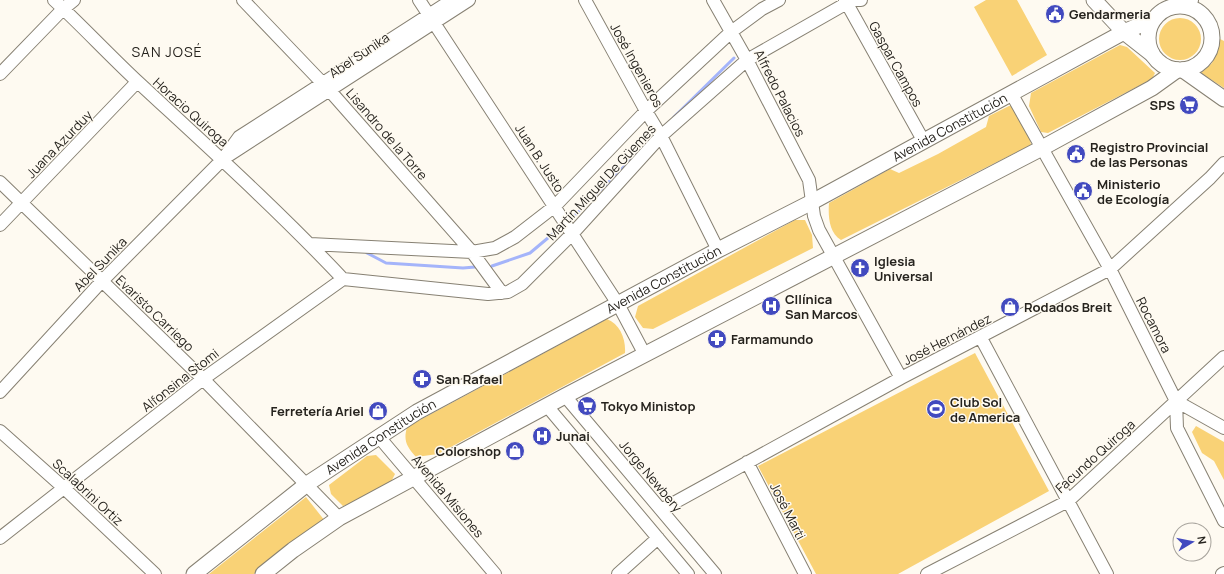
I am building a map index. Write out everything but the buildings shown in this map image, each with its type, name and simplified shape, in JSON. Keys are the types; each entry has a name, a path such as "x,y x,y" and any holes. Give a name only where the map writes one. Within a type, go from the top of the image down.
{"main road":[{"path":"1094,0 1124,32 1152,54 1159,62 1167,67 1180,70 1224,99"},
{"path":"263,574 293,550 340,518 547,406 1042,148 1152,88 1180,70 1193,67 1202,61 1208,52 1212,41 1211,30 1207,21 1199,12 1186,3 1166,8 1154,19 1149,30 1148,42 1152,54"},
{"name":"Avenida Constitución","path":"194,574 307,484 417,412 718,250 812,202 923,140 1124,32 1154,19"},
{"path":"1207,21 1224,31"}],"street":[{"name":"Horacio Quiroga","path":"54,0 137,82 223,159 310,244"},
{"path":"0,74 63,8 74,0"},
{"name":"Lisandro de la Torre","path":"243,0 326,87 472,252 502,293"},
{"name":"Juan B. Justo","path":"419,0 618,304 645,355"},
{"name":"Abel Sunika","path":"431,19 452,0"},
{"name":"Abel Sunika","path":"0,392 102,281 223,159 326,87 431,19 469,0"},
{"name":"José Ingenieros","path":"585,0 661,136 718,250"},
{"name":"Alfredo Palacios","path":"713,0 747,60 809,180 812,202 819,230 901,378"},
{"name":"Martín Miguel De Güemes","path":"310,244 472,252 495,248 515,238 555,206 646,111 732,32 762,9 778,0"},
{"name":"Martín Miguel De Güemes","path":"344,279 488,294 508,292 522,284 573,234 661,136 747,60 849,1 861,0"},
{"name":"Gaspar Campos","path":"849,1 923,140"},
{"name":"Juana Azurduy","path":"0,225 137,82"},
{"name":"Rocamora","path":"1011,93 1110,269 1176,401 1177,428 1224,521"},
{"name":"José Hernández","path":"661,510 901,378 981,338 1110,269 1210,178 1224,163"},
{"name":"Evaristo Carriego","path":"0,182 203,379 340,518"},
{"path":"310,244 344,279"},
{"name":"Alfonsina Stomi","path":"0,538 203,379 344,279"},
{"path":"981,338 1107,574"},
{"name":"Facundo Quiroga","path":"927,574 1068,501 1224,357"},
{"name":"Jorge Newbery","path":"566,396 715,574"},
{"path":"1176,401 1224,428"},
{"path":"547,406 688,574"},
{"name":"Scalabrini Ortiz","path":"0,431 64,488 155,574"},
{"name":"Avenida Misiones","path":"379,437 495,574"},
{"name":"José Marti","path":"747,462 804,574"},
{"path":"618,574 658,538"}],"shaded area":[{"path":"986,0 1017,0 1047,55 1012,76 974,7"},
{"path":"1176,18 1184,18 1192,21 1198,27 1201,39 1198,51 1192,57 1184,60 1176,60 1168,57 1162,51 1159,43 1159,35 1162,27 1168,21"},
{"path":"1220,39 1224,41 1224,88 1201,73 1212,63"},
{"path":"1120,45 1127,47 1155,73 1152,79 1048,133 1041,132 1029,106 1031,93"},
{"path":"1012,106 1030,139 1031,145 841,240 834,233 829,219 829,203 890,169 899,173 938,154 986,127 989,116"},
{"path":"795,220 805,220 812,235 813,248 653,329 643,328 635,317 638,306"},
{"path":"607,319 612,321 619,328 623,337 625,353 438,454 416,457 410,450 405,436 407,427"},
{"name":"Club Sol de America","path":"975,353 1049,491 898,574 816,574 758,466"},
{"path":"1196,426 1224,442 1224,480 1214,461 1202,453 1192,432"},
{"path":"376,455 395,474 391,482 343,506 331,494 329,485 367,456"},
{"path":"306,497 325,521 294,541 254,574 209,574"}],"waterway":[{"path":"674,117 734,58"},
{"path":"576,214 639,152"},
{"path":"492,266 530,253 561,227"},
{"path":"367,253 386,263 463,268 475,267"}],"place":[{"name":"Gendarmeria","path":"1055,14"},
{"name":"SPS","path":"1189,105"},
{"name":"Registro Provincial de las Personas","path":"1076,154"},
{"name":"Ministerio de Ecología","path":"1083,191"},
{"name":"Iglesia Universal","path":"860,268"},
{"name":"Cllínica San Marcos","path":"771,306"},
{"name":"Rodados Breit","path":"1010,307"},
{"name":"Farmamundo","path":"717,339"},
{"name":"San Rafael","path":"422,379"},
{"name":"Tokyo Ministop","path":"587,406"},
{"name":"Club Sol de America","path":"936,409"},
{"name":"Ferretería Ariel","path":"378,411"},
{"name":"Junai","path":"542,436"},
{"name":"Colorshop","path":"515,451"}],"district":[{"name":"SAN JOSÉ","path":"167,52"}]}
